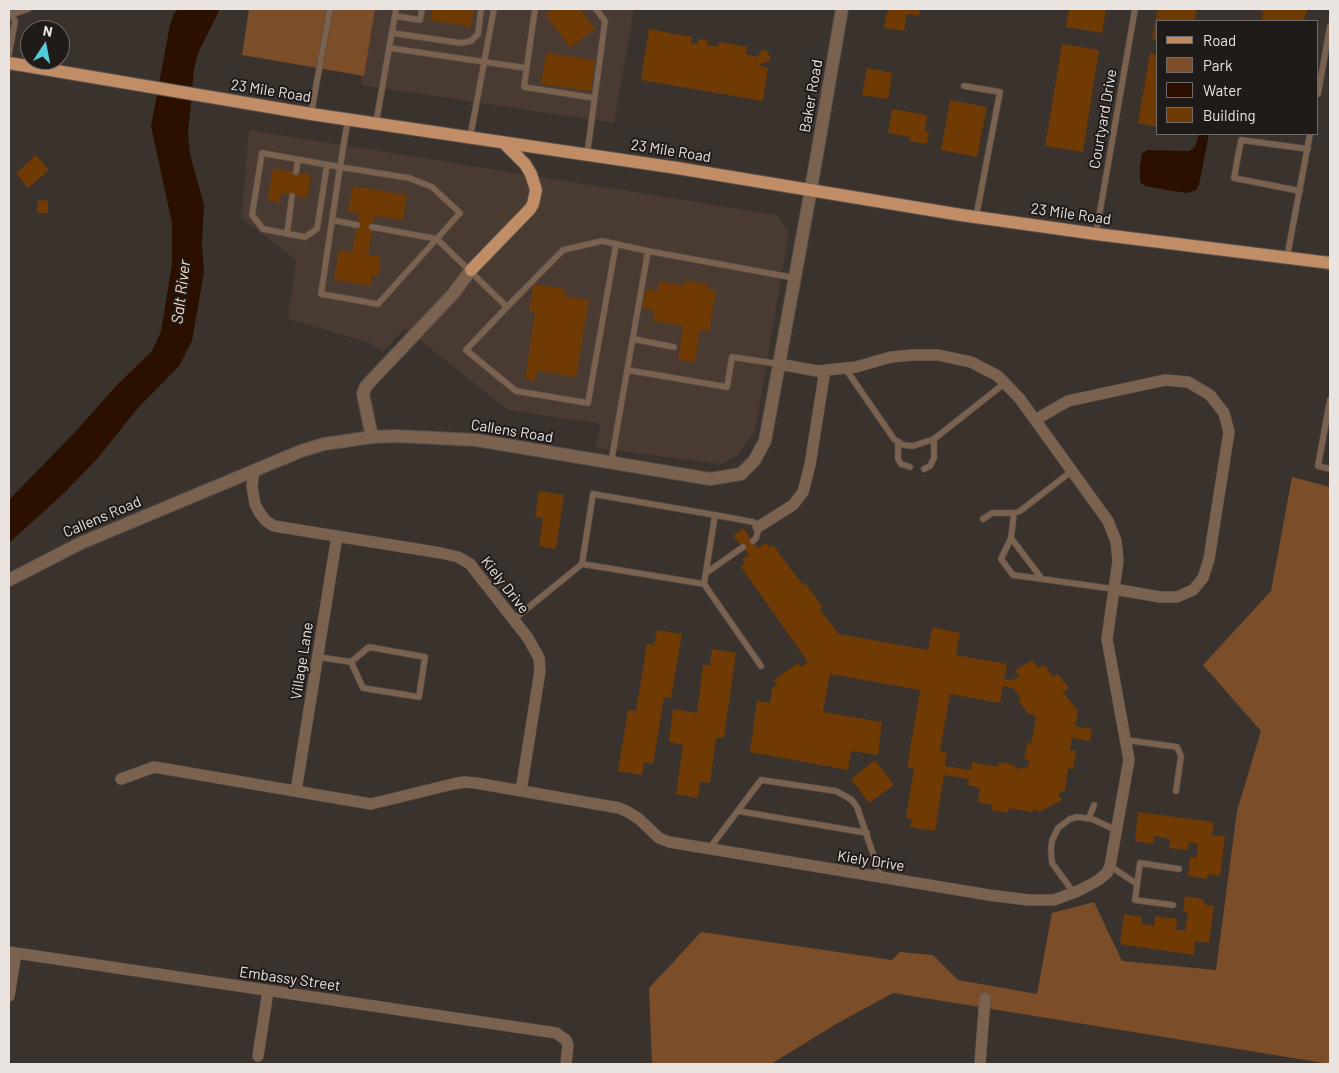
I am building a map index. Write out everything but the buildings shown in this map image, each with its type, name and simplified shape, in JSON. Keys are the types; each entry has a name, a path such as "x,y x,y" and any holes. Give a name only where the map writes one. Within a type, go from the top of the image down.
{"main road":[{"name":"23 Mile Road","path":"9,63 311,114 587,155 976,217 1330,263"},
{"path":"471,270 533,204 536,190 531,174 504,143"}],"street":[{"name":"Baker Road","path":"811,190 842,9"},
{"name":"Callens Road","path":"9,580 44,560 81,543 301,451 324,444 372,437 396,436 476,440 710,479 741,474 754,461 765,441 811,190"},
{"path":"372,437 363,394 366,386 453,294 471,270"},
{"path":"779,364 817,371 845,368 890,357 938,355 971,362 998,376 1020,399 1108,521 1116,541 1118,561 1107,639 1129,760 1110,866"},
{"path":"758,527 794,505 803,492 810,465 825,370"},
{"path":"1035,420 1068,401 1165,380 1188,382 1210,395 1224,413 1228,432 1209,559 1203,578 1193,590 1177,597 1160,597 1114,588"},
{"name":"Kiely Drive","path":"254,471 253,496 259,512 266,521 281,528 441,553 465,560 470,564 535,648 539,658 540,671 520,790"},
{"name":"Village Lane","path":"296,791 337,536"},
{"name":"Kiely Drive","path":"122,779 154,767 371,804 464,782 618,808 639,819 659,838 669,842 882,878 1028,900 1054,900 1074,893 1102,877 1107,873 1110,866"},
{"path":"9,996 13,953"},
{"name":"Embassy Street","path":"13,953 556,1033 566,1040 568,1052 566,1064"},
{"path":"258,1056 268,991"},
{"path":"980,1064 985,998"}],"lane":[{"path":"9,54 15,20 10,12 28,9"},
{"path":"311,114 330,9"},
{"path":"376,123 396,9"},
{"path":"395,16 420,20 422,9"},
{"path":"392,33 461,43 471,41 478,34 481,9"},
{"path":"470,138 494,9"},
{"path":"535,9 524,87 594,98"},
{"path":"587,155 605,21 596,9"},
{"name":"Courtyard Drive","path":"1096,234 1135,9"},
{"path":"1319,88 1330,26"},
{"path":"390,48 526,68"},
{"path":"964,86 1000,92 976,217"},
{"path":"327,165 317,228 306,237 263,229 252,215 262,153 327,165 340,167 409,178 432,187 460,214 378,304 321,294 340,167 348,119"},
{"path":"1287,257 1310,135"},
{"path":"1300,191 1234,178 1241,140 1308,149"},
{"path":"296,172 298,160"},
{"path":"287,234 292,196"},
{"path":"332,220 357,225"},
{"path":"372,228 437,239 507,307"},
{"path":"616,244 588,403 516,391 466,350 563,250 602,241 795,278"},
{"path":"612,463 648,251"},
{"path":"633,340 674,347"},
{"path":"627,370 727,387 732,356 779,364"},
{"path":"845,368 894,439 903,445 913,446 934,439 1005,383"},
{"path":"1330,400 1318,466 1330,468"},
{"path":"924,469 930,466 934,458 934,439"},
{"path":"898,442 898,459 901,464 910,467"},
{"path":"983,519 992,513 1014,513 1020,511 1072,472"},
{"path":"513,620 582,564 593,494 753,522 758,527 757,535 753,540"},
{"path":"1014,513 1012,538 1001,559 1013,575 1114,588"},
{"path":"715,515 704,584 761,666"},
{"path":"1012,538 1042,579"},
{"path":"706,573 743,547"},
{"path":"582,564 704,584"},
{"path":"318,657 351,662 368,648 425,657 419,697 363,688 351,662"},
{"path":"1126,740 1177,747 1181,756 1176,791"},
{"path":"709,849 762,780 836,791 852,800 857,807 882,878"},
{"path":"1089,818 1094,805"},
{"path":"738,811 867,832"},
{"path":"1074,893 1052,863 1052,841 1058,828 1070,819 1077,817 1089,818 1116,830"},
{"path":"1173,905 1135,900 1140,862 1179,868"},
{"path":"1110,866 1137,884"}],"shaded area":[{"path":"374,9 634,9 614,123 361,85"},
{"path":"249,130 777,215 789,232 755,431 738,455 721,464 595,448 601,424 508,410 405,328 382,352 370,343 288,319 296,260 241,218"}],"green space":[{"path":"249,9 375,9 364,76 242,55"},
{"path":"1292,477 1330,487 1330,1064 893,993 836,1024 771,1064 652,1064 649,988 701,932 892,960 900,952 933,955 958,980 1037,994 1052,913 1094,902 1122,961 1216,970 1237,811 1261,731 1203,665 1271,591"}],"water":[{"name":"Salt River","path":"179,9 220,9 198,53 194,69 188,134 190,154 204,205 202,243 204,272 192,341 179,366 137,409 97,459 63,494 9,543 9,500 77,430 115,387 152,351 161,332 172,264 172,223 151,126 170,25 174,13"},
{"path":"1199,135 1209,135 1199,185 1196,190 1187,193 1172,191 1145,186 1140,182 1142,153 1148,150 1189,151 1195,147"}]}
